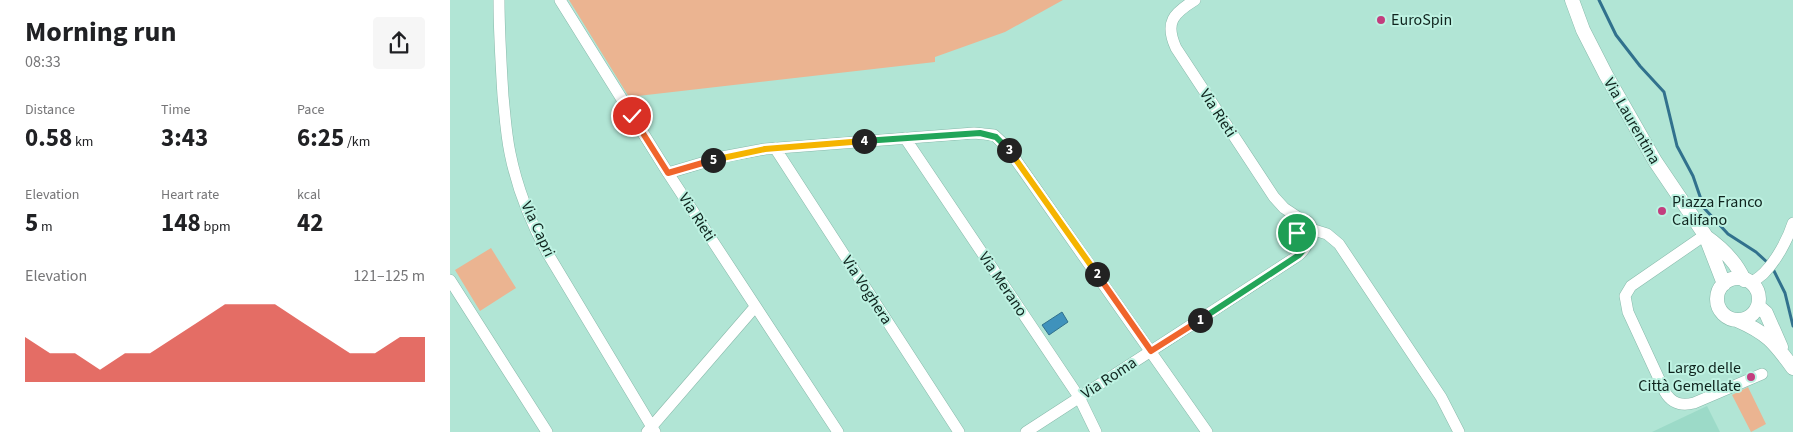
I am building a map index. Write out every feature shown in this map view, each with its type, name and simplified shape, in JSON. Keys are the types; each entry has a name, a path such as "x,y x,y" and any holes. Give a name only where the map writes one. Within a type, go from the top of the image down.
{"main road":[{"name":"Via Laurentina","path":"1572,0 1583,30 1655,162 1705,235 1724,284"},
{"name":"Via Laurentina","path":"1705,235 1731,258 1747,281"},
{"path":"1737,320 1751,316 1758,306 1758,293 1747,281 1737,279 1724,284 1717,296 1717,303 1724,315 1757,328 1770,339 1793,368"},
{"path":"1758,306 1766,313 1773,326 1783,355"}],"street":[{"name":"Via Capri","path":"498,0 506,130 511,160 523,198 548,254 652,431"},
{"name":"Via Rieti","path":"560,0 668,173 838,432"},
{"name":"Via Rieti","path":"1195,0 1178,11 1174,17 1172,34 1176,48 1274,197 1284,208 1302,220 1296,225 1296,230 1302,235 1309,232"},
{"path":"668,173 722,157 774,148 980,133 990,134 999,138 1207,432"},
{"name":"Via Merano","path":"905,138 1079,397 1096,432"},
{"name":"Via Voghera","path":"774,148 959,432"},
{"path":"1747,281 1764,273 1780,250 1793,223"},
{"path":"1309,232 1327,234 1339,244 1441,397 1458,432"},
{"name":"Via Roma","path":"1026,432 1296,257 1306,246 1309,232"},
{"path":"1705,235 1631,286 1625,296 1628,312 1667,395 1676,403 1694,403 1762,374"},
{"path":"450,280 546,432"},
{"path":"652,431 755,307"}],"shaded area":[{"path":"569,0 1063,0 1005,32 935,57 935,62 629,97"},
{"path":"491,248 516,288 480,311 455,270"},
{"path":"1748,387 1766,424 1751,432 1732,395"},
{"path":"1707,406 1720,432 1652,432"}],"water":[{"path":"1062,312 1068,322 1049,335 1042,325"}],"waterway":[{"path":"1599,0 1616,35 1640,66 1664,92 1677,146 1693,176 1704,208 1728,234 1756,252 1768,263"},
{"path":"1772,267 1785,293 1793,326"}],"place":[{"name":"EuroSpin","path":"1381,20"},
{"name":"Piazza Franco Califano","path":"1662,211"},
{"name":"Largo delle Città Gemellate","path":"1751,377"}],"route":[{"path":"632,116 668,173 722,157 774,148 974,133 994,135 1006,146 1151,351 1296,257 1306,246 1308,239 1307,235 1304,236 1297,233"}]}
